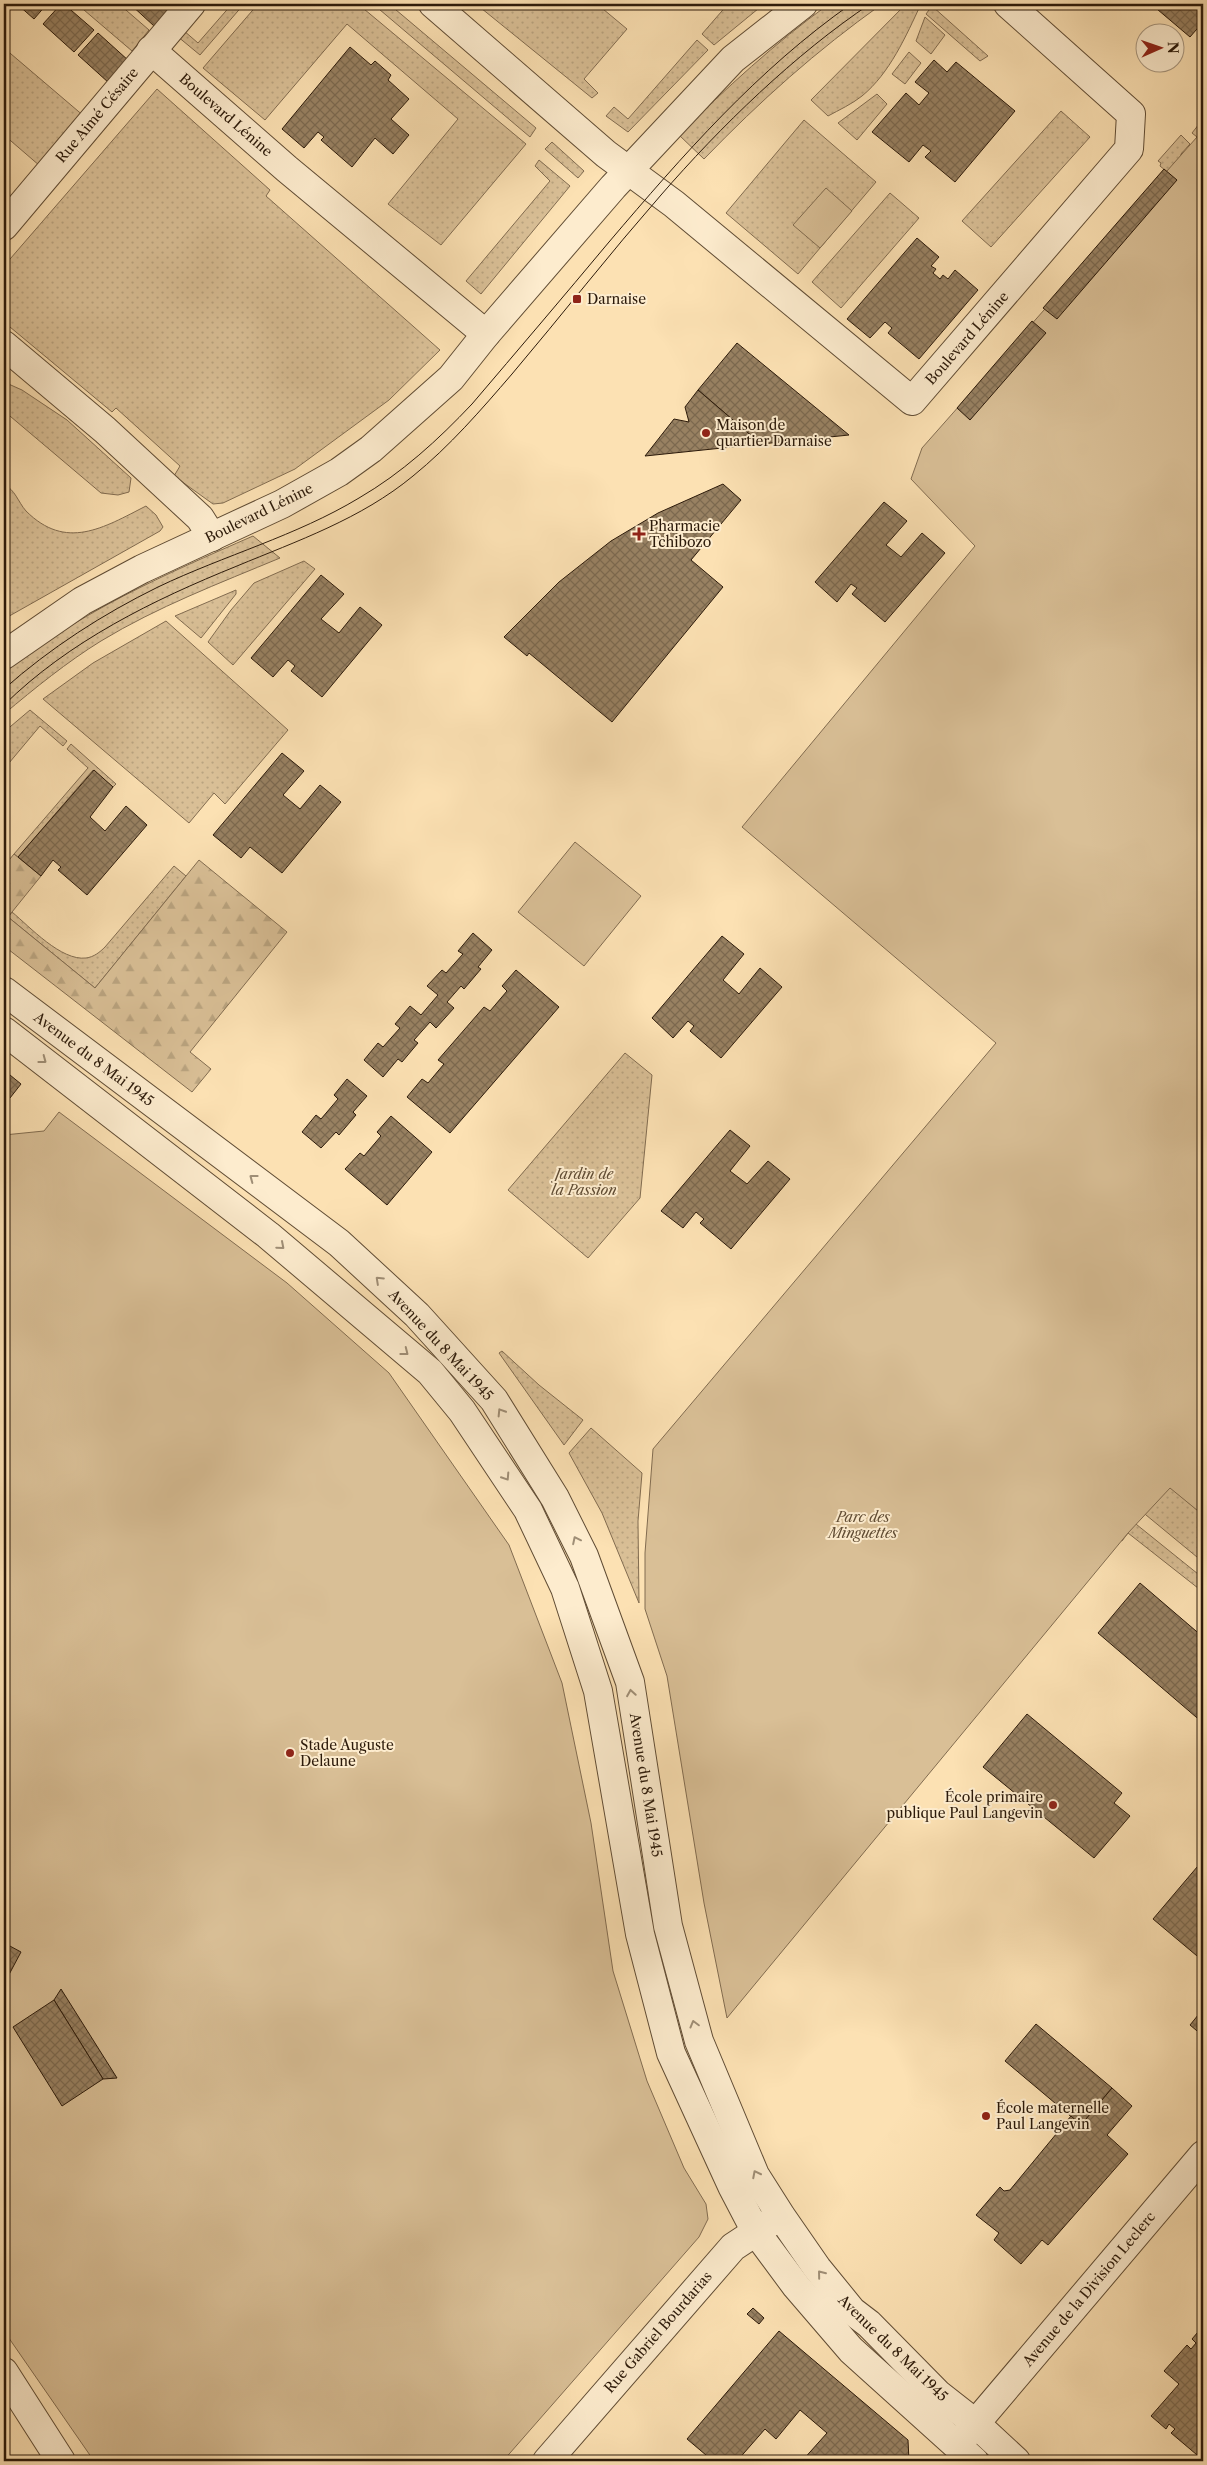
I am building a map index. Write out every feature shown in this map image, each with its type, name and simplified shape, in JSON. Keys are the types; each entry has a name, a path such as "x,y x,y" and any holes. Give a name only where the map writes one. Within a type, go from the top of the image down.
{"street":[{"name":"Rue Aimé Césaire","path":"4,226 191,4"},
{"name":"Boulevard Lénine","path":"433,4 606,154 674,204 912,401 1129,149 1131,114 1008,4"},
{"name":"Boulevard Lénine","path":"4,655 82,600 142,569 282,504 324,481 371,449 451,378 486,334 629,170 733,59 803,4"},
{"name":"Boulevard Lénine","path":"151,50 287,169 486,334"},
{"path":"4,345 119,442 200,518 212,537"},
{"name":"Avenue du 8 Mai 1945","path":"4,991 195,1142 339,1243 417,1316 494,1400 555,1498 584,1556 630,1682 668,1926 699,2040 756,2174 781,2216 817,2268 852,2311 869,2324 938,2394 1016,2461"},
{"name":"Avenue du 8 Mai 1945","path":"4,1031 252,1223 430,1372 462,1411 528,1510 565,1588 598,1691 640,1934 671,2053 732,2186 756,2232 796,2286 850,2350 958,2456"},
{"name":"Avenue du 8 Mai 1945","path":"80,1089 106,1092 195,1142 239,1193 252,1223"},
{"name":"Avenue de la Division Leclerc","path":"958,2456 975,2424 1203,2155"},
{"name":"Rue Gabriel Bourdarias","path":"547,2461 733,2246 781,2216"},
{"path":"4,2372 61,2461"}],"green space":[{"path":"77,4 119,4 149,30 132,51"},
{"path":"232,4 244,4 200,55 177,36 183,30 198,43"},
{"path":"258,4 358,4 526,144 441,245 388,204 458,119 347,24 265,120 203,68"},
{"path":"373,4 389,4 536,128 530,137"},
{"path":"476,4 597,4 627,29 584,79 598,93 592,98"},
{"path":"728,4 764,4 714,45 702,34"},
{"path":"829,4 882,4 834,40 790,77 704,159 679,135 751,66"},
{"path":"906,4 921,4 889,65 872,87 862,96 828,116 811,100"},
{"path":"932,6 988,56 980,61 926,14"},
{"path":"925,17 945,35 931,54 916,41"},
{"path":"697,40 708,50 628,132 606,116 614,107 628,119"},
{"path":"4,48 85,117 40,166 4,135"},
{"path":"909,52 921,63 905,84 892,74"},
{"path":"157,89 270,190 266,196 440,350 389,400 295,469 223,503 213,504 174,476 180,466 116,408 112,412 4,322 4,266"},
{"path":"877,94 887,104 857,140 838,123"},
{"path":"1061,111 1090,137 991,247 962,221"},
{"name":"Parc des Minguettes","path":"1203,119 1203,1515 1170,1488 1128,1533 727,2018 704,1903 667,1676 645,1609 645,1553 653,1449 996,1043 742,827 975,546 911,479 922,448 1197,137 1192,133"},
{"path":"804,120 876,182 798,274 726,213"},
{"path":"1181,135 1190,144 1181,154 1177,180 1160,166 1161,163 1158,161"},
{"path":"552,142 584,171 578,178 545,149"},
{"path":"539,160 570,186 481,294 466,281 550,181 535,166"},
{"path":"826,188 852,211 820,248 793,225"},
{"path":"890,193 919,218 841,308 812,282"},
{"path":"4,382 22,390 67,420 131,478 129,492 118,495 101,493 4,411"},
{"path":"4,485 14,493 26,511 41,523 56,530 70,533 100,528 146,506 156,515 163,527 160,531 4,619"},
{"path":"253,536 280,558 189,596 122,629 64,666 4,714 4,673 33,651 62,631 124,596 187,565"},
{"path":"304,561 315,569 233,665 208,642 231,610 254,583"},
{"path":"236,590 236,594 201,638 175,616"},
{"path":"166,621 288,730 225,804 214,793 189,823 43,699 93,663"},
{"path":"30,710 67,741 63,746 40,726 4,769 4,732"},
{"path":"71,744 116,784 113,787 93,770 18,857 14,854 88,768 67,749"},
{"path":"575,842 641,896 584,966 518,912"},
{"path":"14,854 41,876 8,917 95,988 199,860 287,932 190,1052 211,1069 192,1092 4,946 4,866"},
{"path":"174,866 186,876 95,988 8,917 12,912 56,949 76,958 86,958 97,954 105,947"},
{"name":"Jardin de la Passion","path":"625,1053 652,1075 640,1198 588,1258 508,1190"},
{"name":"Stade Auguste Delaune","path":"59,1112 287,1283 389,1373 509,1545 562,1683 591,1823 613,1971 647,2081 684,2168 706,2204 708,2219 699,2237 503,2461 94,2461 4,2331 4,1135 44,1131"},
{"path":"502,1351 539,1385 583,1420 564,1445 499,1353"},
{"path":"591,1428 642,1473 638,1521 639,1603 602,1513 569,1453"},
{"path":"1171,1488 1203,1515 1203,1562 1123,1496"},
{"path":"1121,1512 1203,1578 1203,1592 1128,1533 1122,1541 1086,1525"}],"building":[{"path":"17,4 47,4 34,19"},
{"path":"61,4 64,4 94,30 74,52 43,24"},
{"path":"130,4 174,4 154,26"},
{"path":"1151,4 1166,4 1170,7 1174,4 1203,4 1203,22 1190,37 1184,32 1184,22 1172,22"},
{"path":"98,33 129,61 109,83 78,55"},
{"path":"350,47 371,65 375,61 391,75 388,80 409,99 391,119 409,135 393,154 375,138 352,167 321,140 324,137 318,132 304,148 282,129"},
{"path":"934,60 947,72 956,62 1015,111 955,182 925,157 931,151 923,145 909,162 872,132 906,93 919,105 929,93 915,82"},
{"path":"1164,169 1177,180 1057,319 1043,308"},
{"path":"917,238 939,257 931,266 936,269 933,273 940,279 943,275 948,279 955,270 978,290 919,359 888,333 892,328 885,322 870,338 847,319"},
{"path":"1032,321 1046,333 970,420 957,408"},
{"path":"737,343 849,435 761,444 698,390"},
{"name":"Maison de quartier Darnaise","path":"698,390 761,444 645,456 674,419 689,422 685,407"},
{"path":"723,484 741,500 691,560 723,587 612,722 529,653 527,656 504,637 559,582 611,541 658,513"},
{"path":"884,502 907,521 886,545 901,557 922,533 945,553 885,622 852,594 857,588 851,584 837,602 815,582"},
{"path":"321,575 344,594 321,619 339,633 360,607 382,625 322,697 291,671 295,666 288,660 273,677 251,658"},
{"path":"282,753 304,771 283,795 300,809 320,785 341,802 282,873 250,847 241,858 213,835"},
{"path":"94,770 113,787 90,817 105,831 126,806 147,825 87,895 58,870 61,867 53,860 41,876 18,857"},
{"path":"473,933 492,950 478,967 481,969 464,989 461,986 447,1002 454,1008 436,1028 430,1022 414,1040 418,1043 402,1062 398,1059 383,1077 364,1060 378,1043 383,1047 400,1028 395,1024 410,1006 421,1015 438,995 427,986 442,970 446,973 463,954 458,951"},
{"path":"722,936 744,954 723,980 739,994 760,968 782,987 721,1058 690,1031 694,1026 688,1021 673,1038 652,1018"},
{"path":"516,970 559,1007 450,1133 407,1097 422,1079 428,1083 444,1064 438,1060 484,1007 490,1011 507,991 502,986"},
{"path":"10,1075 21,1084 10,1098 4,1093 4,1084"},
{"path":"347,1079 367,1096 353,1112 356,1115 339,1135 336,1132 321,1148 302,1132 316,1115 321,1119 338,1099 334,1095"},
{"path":"391,1116 432,1152 387,1205 345,1169 360,1153 364,1156 381,1136 377,1132"},
{"path":"730,1130 750,1146 730,1171 747,1184 768,1161 790,1179 731,1249 700,1223 704,1219 696,1212 683,1228 661,1211"},
{"path":"1140,1583 1203,1637 1203,1723 1098,1633"},
{"path":"1027,1714 1122,1793 1114,1803 1130,1816 1094,1858 983,1767"},
{"path":"1203,1860 1203,1961 1153,1919"},
{"path":"8,1945 21,1952 4,1984 4,1954"},
{"path":"61,1989 117,2078 103,2079 54,2000"},
{"path":"54,2000 103,2079 62,2106 13,2027"},
{"path":"1203,2009 1203,2036 1190,2025"},
{"path":"1036,2024 1112,2088 1081,2125 1005,2061"},
{"path":"1112,2088 1132,2106 1107,2135 1128,2154 1048,2245 1042,2240 1021,2264 994,2240 999,2233 976,2215 1000,2187 1004,2191 1010,2190 1071,2116 1081,2125"},
{"path":"753,2308 764,2318 759,2324 747,2314"},
{"path":"1203,2326 1203,2393 1198,2399 1203,2404 1203,2460 1171,2433 1175,2429 1169,2424 1166,2429 1151,2416 1179,2384 1164,2371 1187,2345 1191,2349 1196,2343 1192,2339"},
{"path":"779,2331 908,2440 909,2461 802,2461 827,2433 800,2410 776,2439 765,2429 737,2461 713,2461 687,2439"}],"tram line":[{"path":"4,689 58,646 117,609 158,587 335,511 375,488 405,467 433,443 472,404 637,210 722,115 784,57 851,4"},
{"path":"4,705 56,661 113,624 174,593 328,528 372,505 413,476 452,440 489,401 642,217 684,169 733,118 786,68 870,4"}],"place":[{"name":"Darnaise","path":"577,299"},
{"name":"Maison de quartier Darnaise","path":"706,433"},
{"name":"Pharmacie Tchibozo","path":"639,534"},
{"name":"Stade Auguste Delaune","path":"290,1753"},
{"name":"École primaire publique Paul Langevin","path":"1053,1805"},
{"name":"École maternelle Paul Langevin","path":"986,2116"}]}
